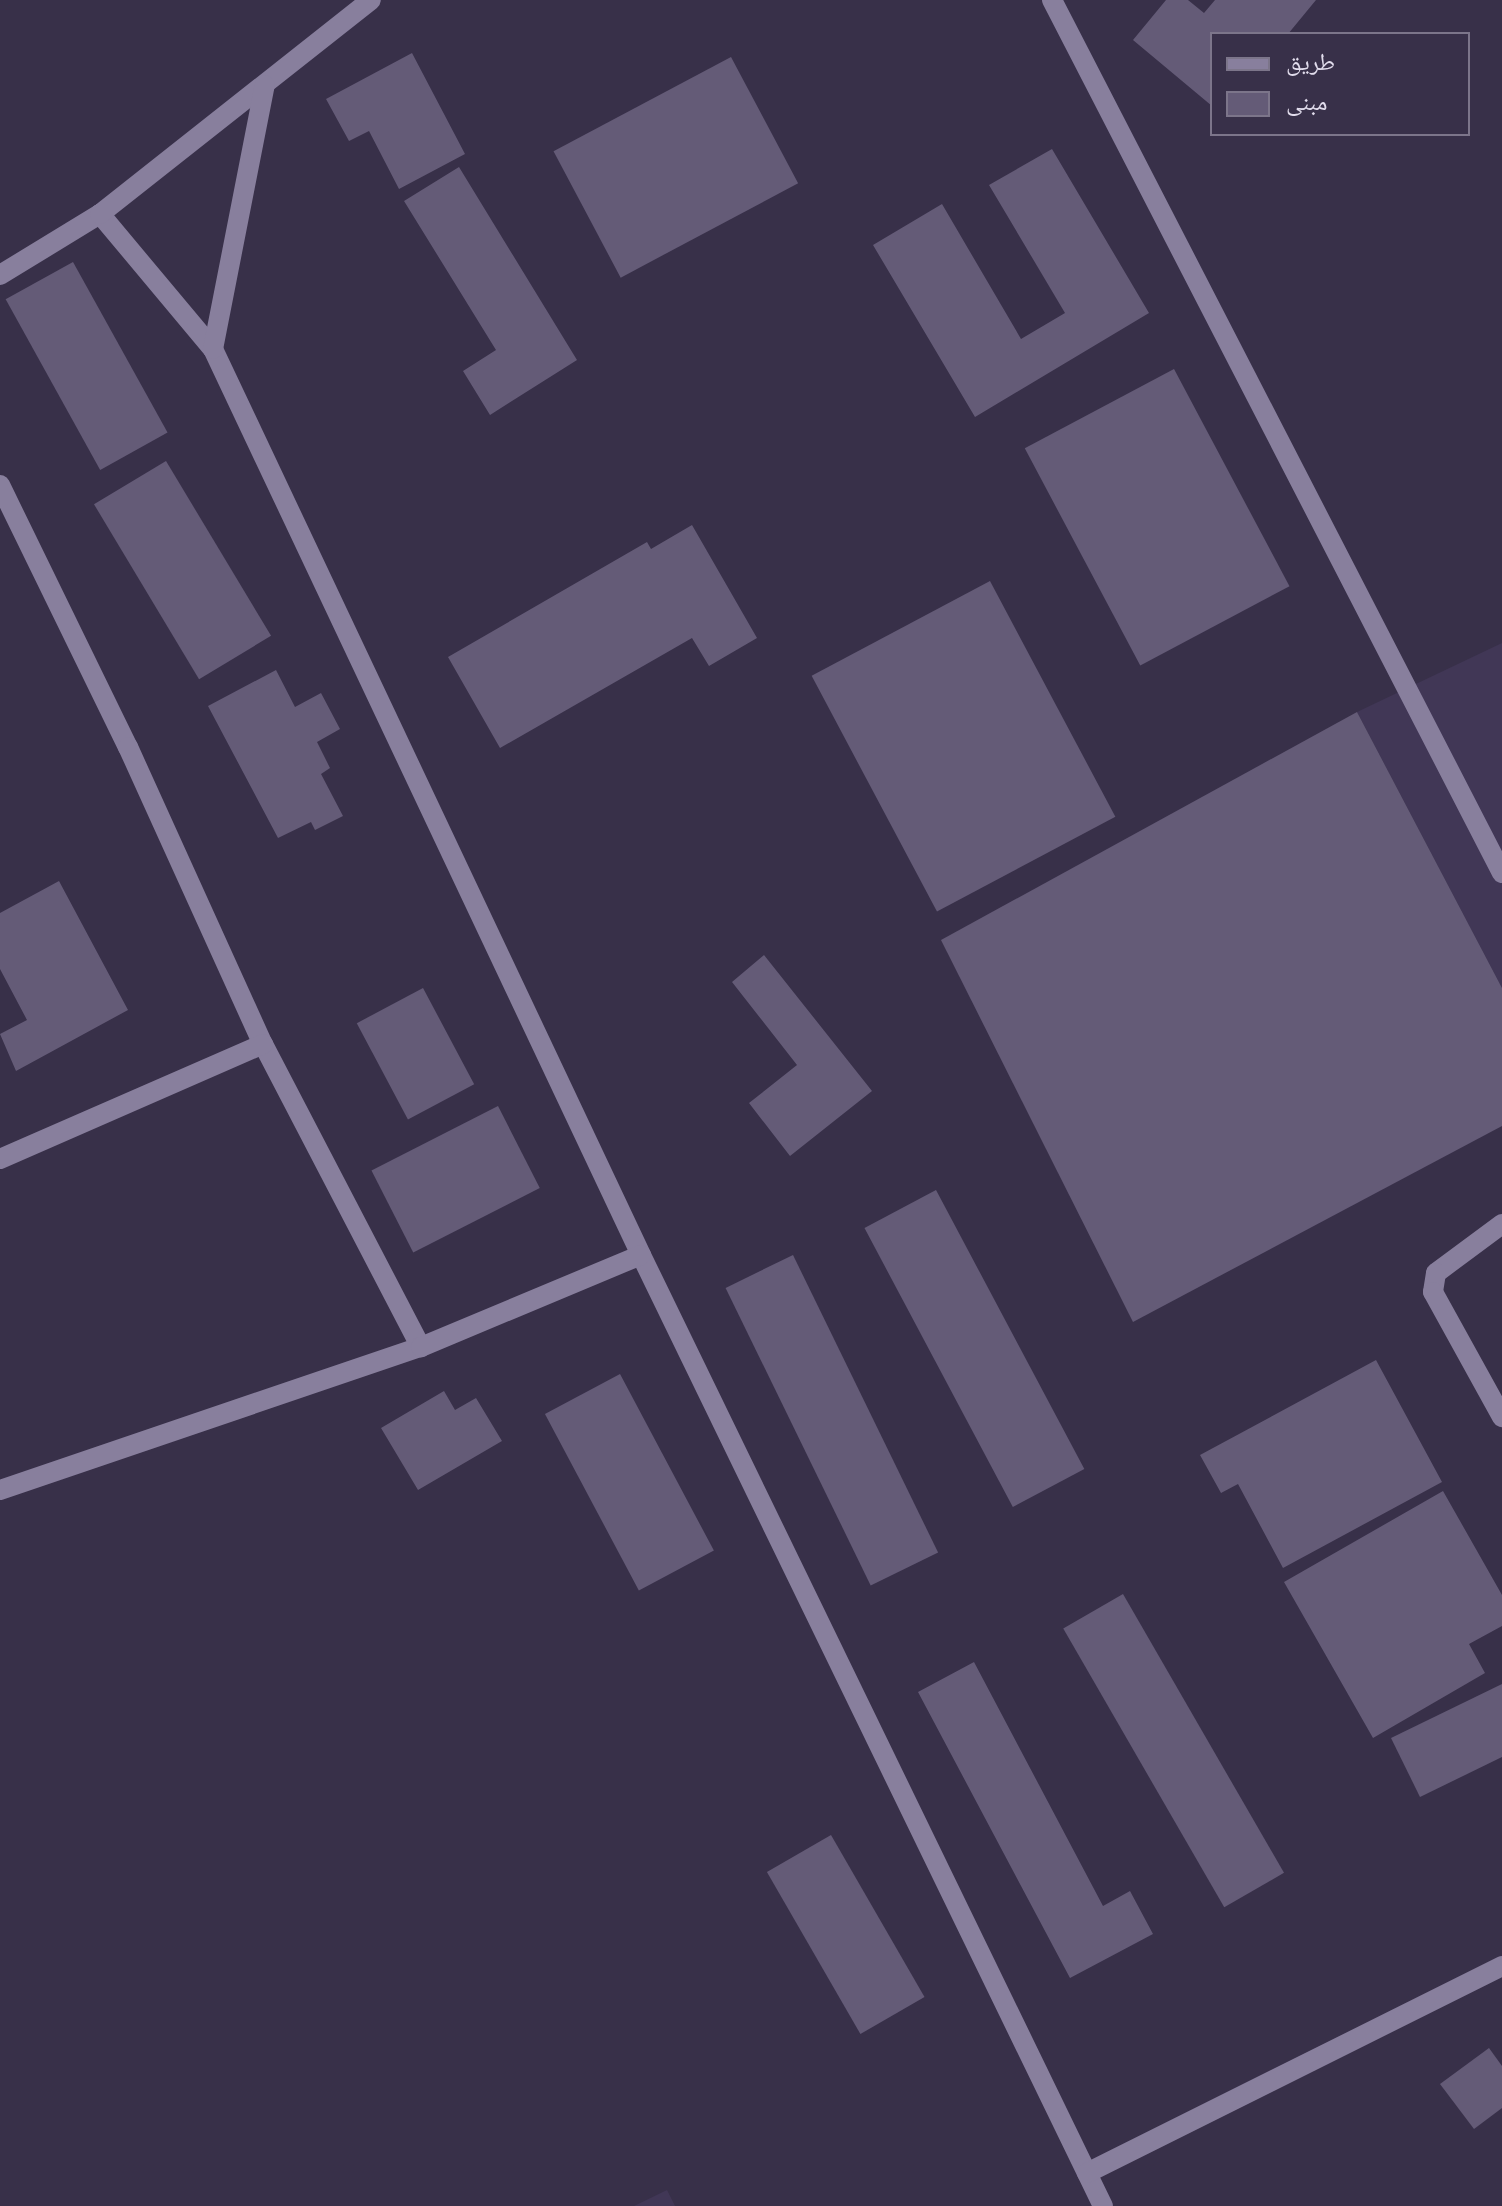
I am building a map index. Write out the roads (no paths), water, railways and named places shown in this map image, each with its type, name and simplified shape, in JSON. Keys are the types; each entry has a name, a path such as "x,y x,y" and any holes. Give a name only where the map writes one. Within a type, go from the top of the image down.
{"street":[{"path":"0,275 100,214 371,0"},
{"path":"1052,0 1502,873"},
{"path":"213,349 265,85"},
{"path":"100,214 213,349 641,1255 1103,2206"},
{"path":"0,485 128,747 263,1044 421,1347"},
{"path":"0,1159 263,1044"},
{"path":"1502,1224 1436,1273 1433,1292 1502,1417"},
{"path":"0,1490 421,1347 641,1255"},
{"path":"1087,2173 1502,1966"}]}
